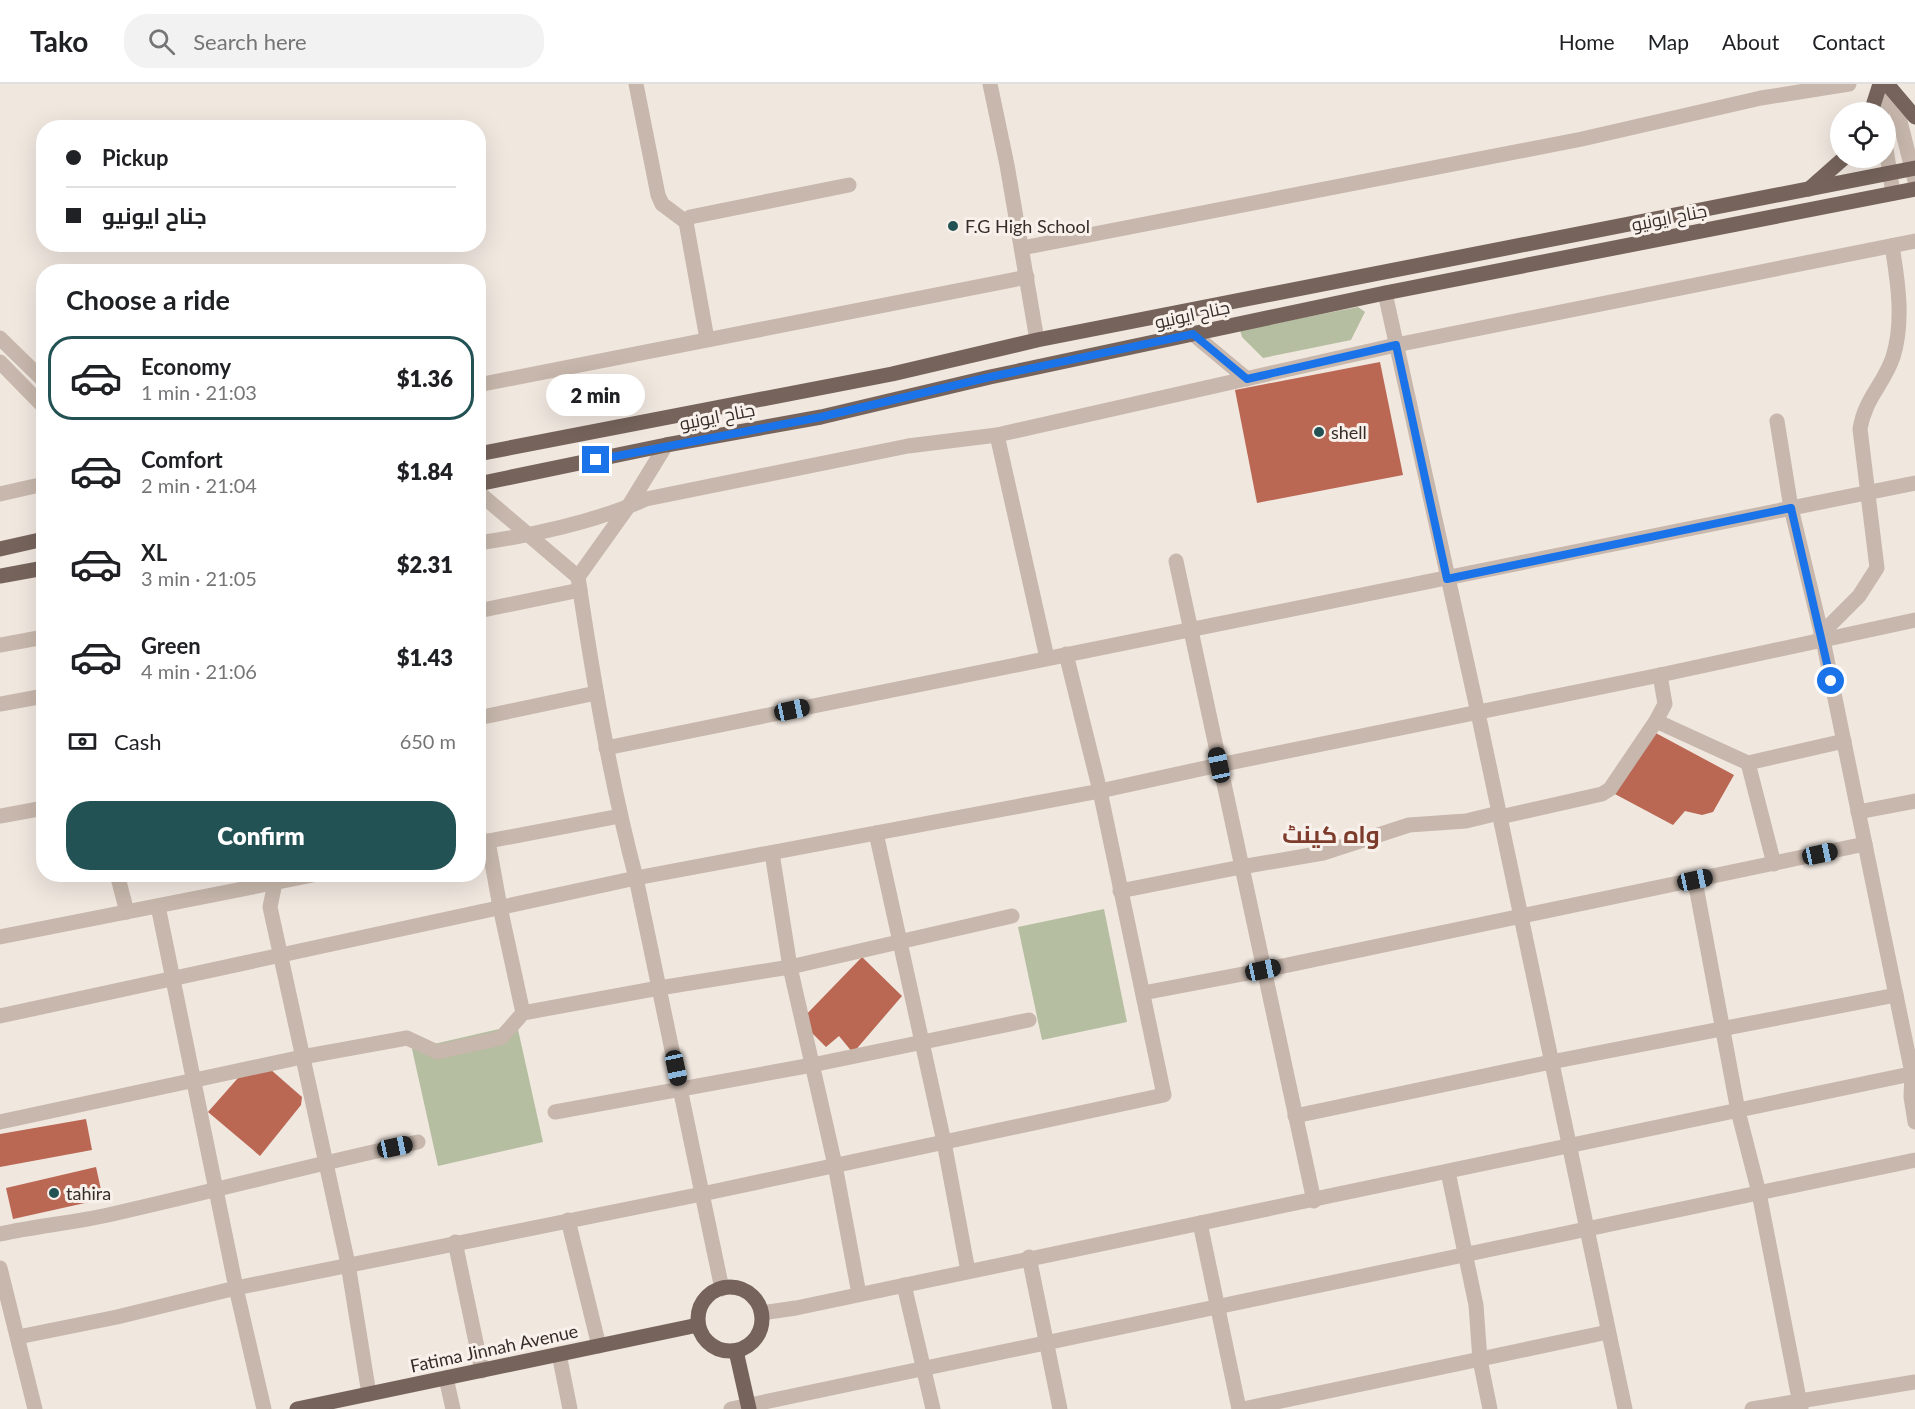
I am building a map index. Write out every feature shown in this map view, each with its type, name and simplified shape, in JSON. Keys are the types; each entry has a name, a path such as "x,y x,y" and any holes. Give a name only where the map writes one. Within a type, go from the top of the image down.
{"main road":[{"path":"1875,102 1883,84 1915,117"},
{"path":"1809,189 1833,168"},
{"name":"جناح ایونیو","path":"486,452 880,376 1037,340 1889,173 1914,173"},
{"name":"جناح ایونیو","path":"486,482 666,445 821,417 990,377 1385,293 1915,189"},
{"path":"0,549 36,541"},
{"path":"0,576 36,569"},
{"path":"731,1288 747,1292 758,1305 761,1313 762,1323 759,1332 746,1347 736,1351 726,1351 708,1343 699,1325 700,1310 708,1296 722,1289 731,1288"},
{"name":"Fatima Jinnah Avenue","path":"297,1409 334,1405 369,1394 699,1325"},
{"path":"736,1351 748,1407"}],"street":[{"path":"636,84 658,195 662,204 686,222 707,339"},
{"path":"990,84 1022,248 1037,340"},
{"path":"1022,248 1582,139 1761,98 1849,84"},
{"path":"1882,102 1883,84"},
{"path":"1883,84 1899,117 1914,173"},
{"path":"1888,168 1893,193"},
{"path":"686,222 690,217 849,185"},
{"path":"486,542 528,536 628,507 646,499 908,446 997,435 1396,345 1915,241"},
{"path":"1822,637 1859,596 1877,568 1860,429 1862,413 1892,359 1898,336 1899,308 1892,246"},
{"path":"486,383 1027,277"},
{"path":"1385,293 1478,713 1624,1409"},
{"path":"1193,334 1247,379"},
{"path":"0,338 36,373"},
{"path":"0,362 36,399"},
{"path":"1777,421 1791,508 1822,637 1914,1073 1911,1097 1915,1122"},
{"path":"997,435 1047,658"},
{"path":"486,609 579,584 666,445"},
{"path":"606,748 1915,483"},
{"path":"0,495 36,486"},
{"path":"486,499 579,584 606,748 636,878 722,1289"},
{"path":"1176,561 1314,1201"},
{"path":"0,1016 636,878 1100,791 1660,675 1822,637 1915,620"},
{"path":"0,645 36,638"},
{"path":"18,1337 117,1317 236,1287 702,1194 1164,1095 1100,791 1066,654"},
{"path":"1120,891 1323,853 1408,825 1499,815 1602,794 1610,789 1665,704 1660,675"},
{"path":"486,716 596,693"},
{"path":"0,704 36,697"},
{"path":"1656,721 1748,763 1844,741"},
{"path":"1748,763 1774,864"},
{"path":"1858,812 1915,801"},
{"path":"0,816 36,809"},
{"path":"486,841 620,816"},
{"path":"876,833 944,1142 968,1271"},
{"path":"1143,993 1521,917 1865,844"},
{"path":"772,853 790,967 835,1165 859,1294"},
{"path":"486,854 523,1013"},
{"path":"1695,880 1738,1111 1759,1193 1800,1405"},
{"path":"119,882 127,912"},
{"path":"0,937 158,906 261,882"},
{"path":"274,882 270,907 348,1264 369,1394"},
{"path":"158,906 236,1287 264,1409"},
{"path":"0,1122 302,1057 406,1038 437,1052 501,1038 523,1013 790,967 1012,916"},
{"path":"1295,1116 1551,1062 1896,995"},
{"path":"555,1112 812,1065 1029,1020"},
{"path":"761,1313 1200,1222 1314,1201 1914,1073"},
{"path":"0,1234 106,1215 217,1190 326,1161 418,1142"},
{"path":"731,1409 1915,1160"},
{"path":"1448,1172 1476,1305 1480,1360 1490,1409"},
{"path":"568,1220 599,1346"},
{"path":"1200,1222 1241,1409 1608,1332"},
{"path":"455,1242 482,1371"},
{"path":"1029,1257 1060,1409"},
{"path":"0,1268 35,1409"},
{"path":"904,1285 933,1409"},
{"path":"559,1354 570,1409"},
{"path":"446,1378 453,1409"},
{"path":"1752,1409 1800,1405 1915,1382"}],"green space":[{"path":"1358,307 1365,312 1351,340 1263,358 1242,337 1240,330"},
{"path":"1104,909 1127,1022 1042,1040 1018,927"},
{"path":"517,1025 543,1142 438,1166 412,1049"}],"building":[{"name":"shell","path":"1380,362 1403,475 1257,503 1235,390"},
{"path":"1652,731 1734,775 1713,812 1702,815 1685,811 1673,825 1613,793"},
{"path":"862,957 902,996 853,1053 839,1036 826,1047 800,1021"},
{"path":"270,1069 302,1097 301,1105 260,1156 208,1112 245,1070"},
{"name":"tahira","path":"86,1119 92,1150 0,1167 0,1134"},
{"name":"tahira","path":"96,1167 103,1199 13,1219 6,1188"}],"place":[{"name":"F.G High School","path":"953,226"},
{"name":"shell","path":"1319,432"},
{"name":"tahira","path":"54,1193"}],"district":[{"name":"واہ کینٹ","path":"1331,833"}],"route":[{"path":"596,460 821,417 990,377 1193,334 1247,379 1396,345 1447,579 1791,508 1808,573 1831,681"}]}
